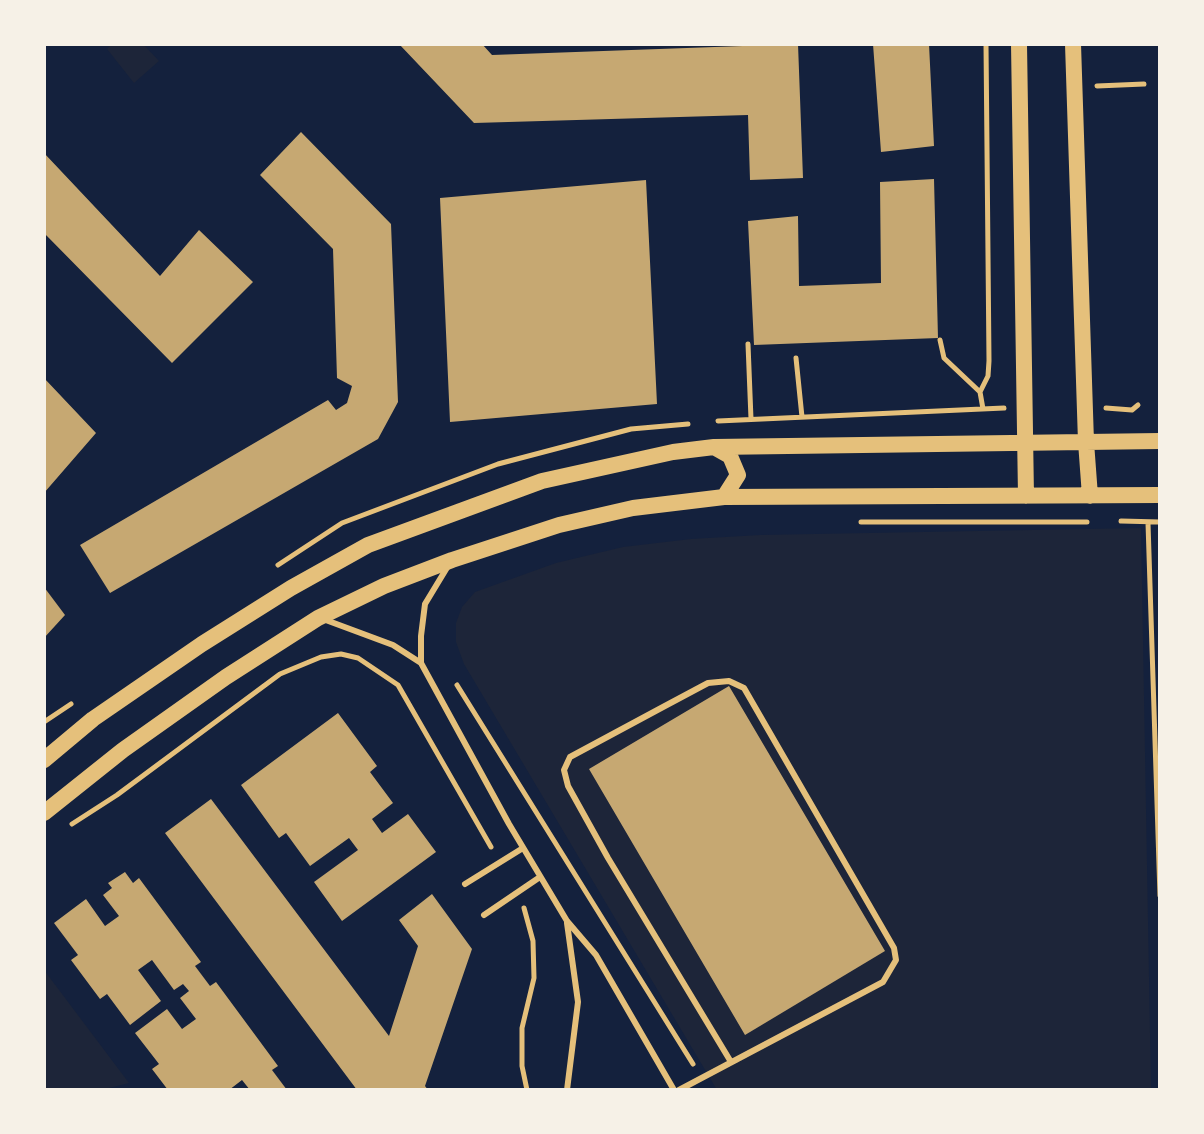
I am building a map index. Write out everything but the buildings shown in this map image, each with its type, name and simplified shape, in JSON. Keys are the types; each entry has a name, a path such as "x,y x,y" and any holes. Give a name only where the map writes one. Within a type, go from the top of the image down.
{"main road":[{"path":"1019,44 1026,496"},
{"path":"1073,44 1090,496"},
{"path":"44,760 93,719 202,644 291,588 368,545 542,481 673,452 714,447 1160,441"},
{"path":"714,447 730,456 738,475 724,497"},
{"path":"44,813 123,750 226,677 318,618 384,586 559,525 633,508 724,497 1160,495"}],"lane":[{"path":"421,663 425,604 452,560"},
{"path":"318,618 370,634 421,663 540,877 567,921 596,955 676,1090 702,1078 883,982 896,960 894,948 744,688 729,681 708,683 570,757 564,770 568,786 608,858 731,1062"},
{"path":"465,884 523,848"},
{"path":"484,915 540,877"},
{"path":"567,921 578,1002 567,1090"}],"path":[{"path":"983,409 980,392 988,376 989,361 986,44"},
{"path":"1122,85 1144,84"},
{"path":"940,340 944,358 980,392"},
{"path":"748,344 751,419"},
{"path":"796,358 802,417"},
{"path":"1117,521 1160,522"},
{"path":"851,522 1088,522"},
{"path":"1148,523 1160,896"},
{"path":"68,826 117,795 280,674 321,657 341,654 358,658 398,685 500,862"},
{"path":"454,680 702,1078"},
{"path":"519,892 533,941 534,978 522,1028 522,1066 527,1090"}],"shaded area":[{"path":"112,44 143,44 159,61 134,83 107,49"},
{"path":"1141,528 1151,1090 717,1090 464,664 456,642 456,623 462,607 475,592 556,563 623,547 691,539"},
{"path":"44,970 129,1083 101,1090 44,1090"}]}
